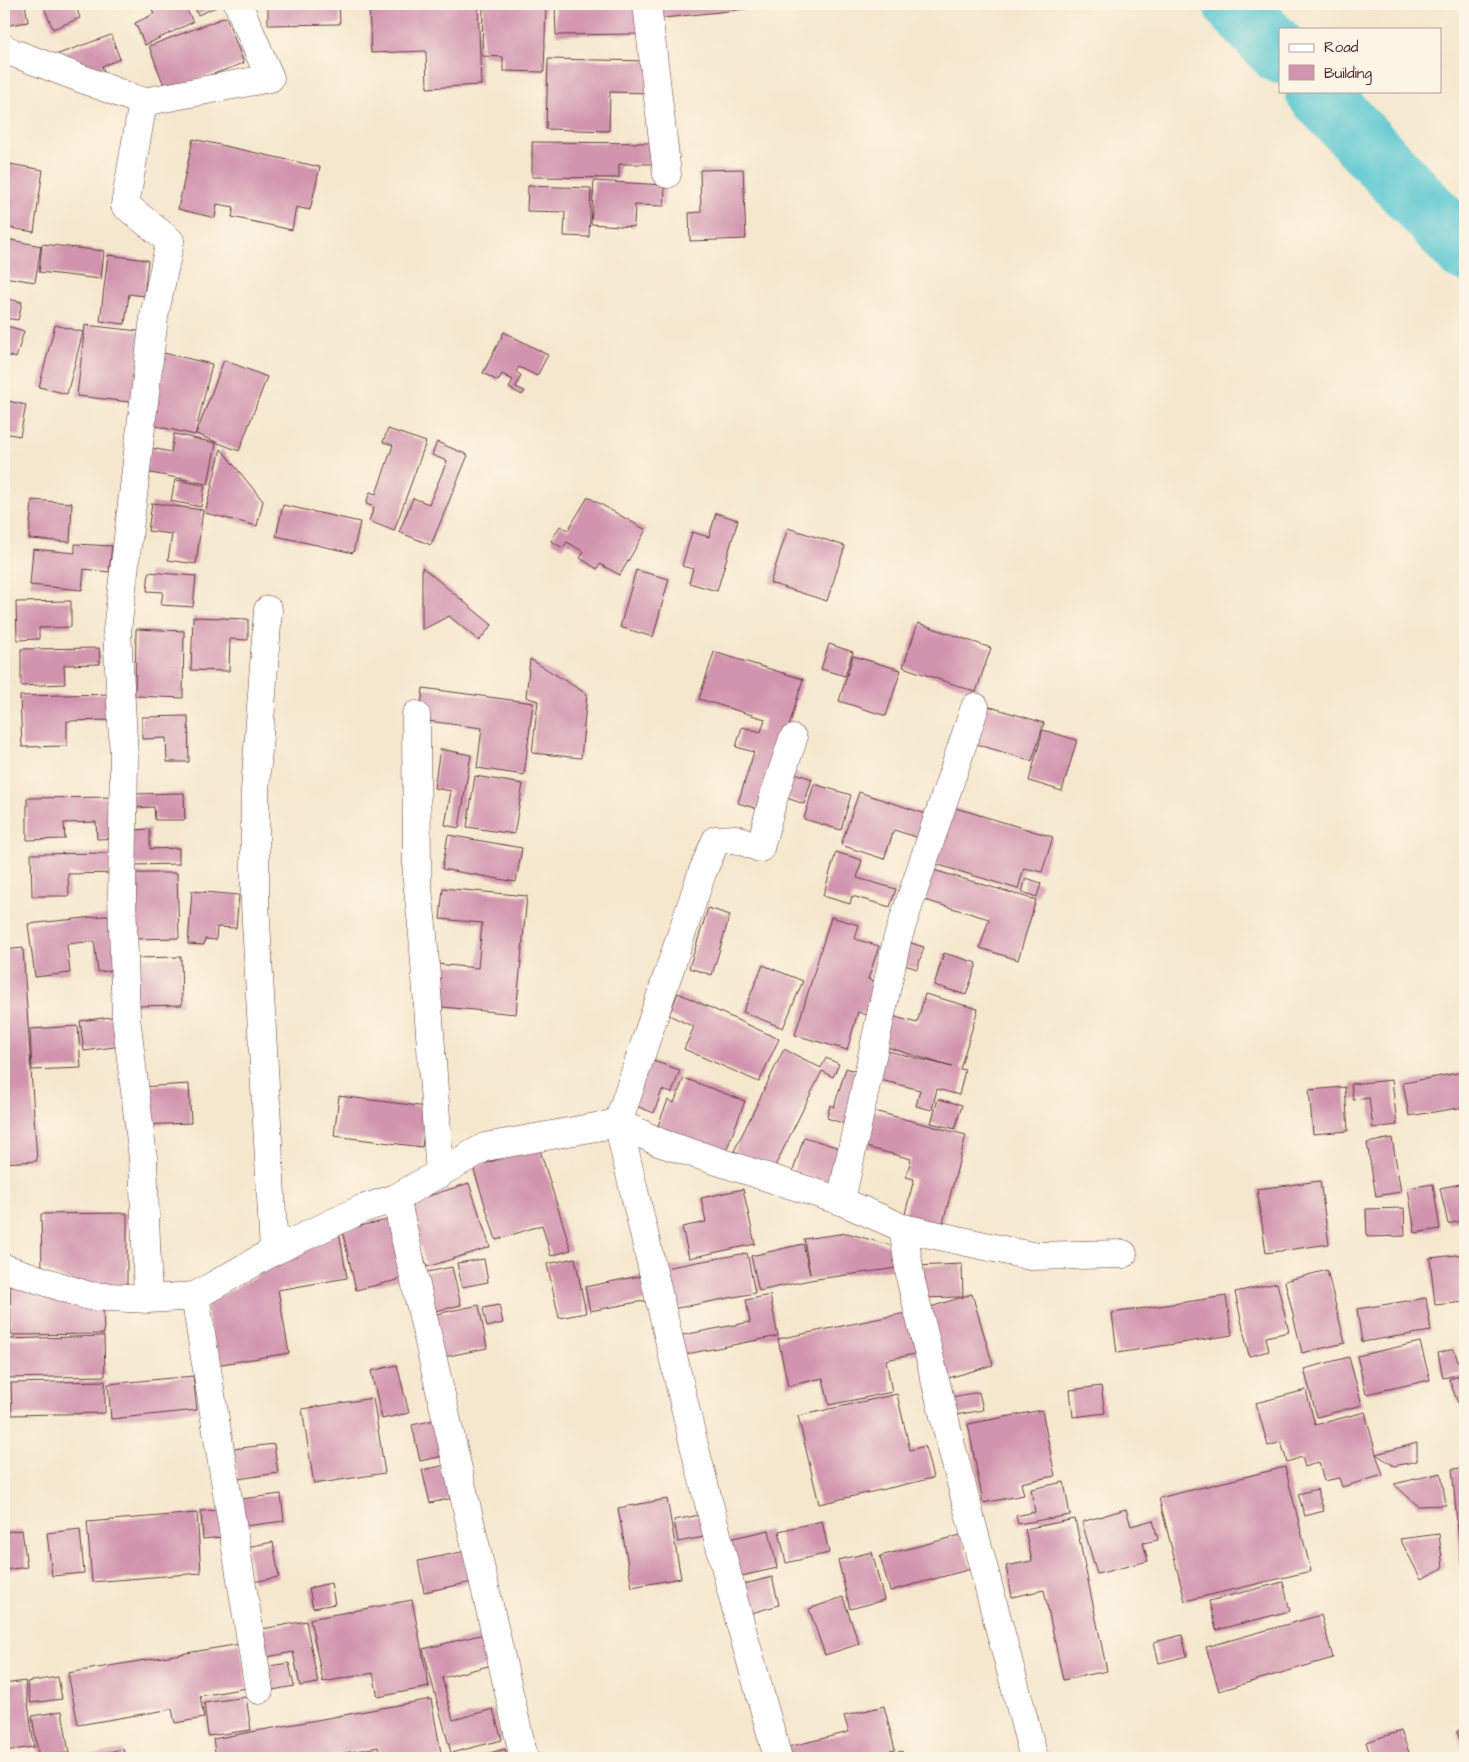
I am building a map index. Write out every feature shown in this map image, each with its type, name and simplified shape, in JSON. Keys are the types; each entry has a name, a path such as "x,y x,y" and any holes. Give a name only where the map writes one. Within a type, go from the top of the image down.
{"street":[{"path":"4,48 143,102 270,78 238,4"},
{"path":"646,4 668,174"},
{"path":"143,102 125,205 170,241 154,318 117,631 124,757 122,896 126,1017 144,1158 148,1299"},
{"path":"268,610 255,791 255,903 274,1251"},
{"path":"841,1202 897,940 975,708"},
{"path":"416,715 417,880 423,935 440,1174"},
{"path":"778,1758 692,1441 618,1123 702,873 716,840 736,839 760,848 773,799 793,739"},
{"path":"4,1268 89,1296 148,1299 195,1296 274,1251 362,1210 396,1198 486,1147 618,1123 661,1143 841,1202 903,1228 1031,1256 1123,1254"},
{"path":"396,1198 524,1758"},
{"path":"903,1228 911,1281 952,1449 1034,1758"},
{"path":"195,1296 258,1690"}],"building":[{"path":"4,4 25,4 28,22 4,26"},
{"path":"53,4 81,4 76,6 80,18 53,29 44,7"},
{"path":"150,4 184,4 193,22 145,45 135,23 154,14"},
{"path":"193,4 223,4 198,15"},
{"path":"268,4 339,4 340,24 268,25"},
{"path":"369,4 478,4 481,85 427,88 426,51 371,53"},
{"path":"483,4 546,4 544,72 503,71 503,57 482,56"},
{"path":"555,4 640,4 641,34 556,35"},
{"path":"653,4 745,4 746,9 654,19"},
{"path":"226,17 244,63 166,91 149,46"},
{"path":"111,35 120,59 102,66 108,83 50,57"},
{"path":"548,59 651,61 651,93 610,92 609,131 546,129"},
{"path":"193,139 320,167 310,210 296,207 292,230 232,217 234,207 217,204 215,218 178,209"},
{"path":"532,142 655,143 655,164 619,164 619,178 532,177"},
{"path":"4,163 43,170 34,232 4,227"},
{"path":"743,169 746,239 690,241 689,213 701,212 700,170"},
{"path":"594,181 665,185 664,206 635,205 634,227 591,224"},
{"path":"528,186 591,188 589,237 564,236 565,212 527,211"},
{"path":"6,239 41,246 35,282 4,277"},
{"path":"42,244 104,251 101,279 39,272"},
{"path":"108,255 148,260 144,296 129,294 125,324 100,321"},
{"path":"4,298 22,302 18,320 4,318"},
{"path":"4,325 24,331 16,358 4,354"},
{"path":"55,325 83,332 67,394 39,387"},
{"path":"85,325 147,332 139,403 77,396"},
{"path":"504,332 548,355 537,376 519,367 516,372 521,375 516,387 525,391 522,395 509,388 513,380 502,374 498,381 483,373"},
{"path":"159,352 212,364 195,435 143,423"},
{"path":"224,360 267,377 239,451 196,434"},
{"path":"4,400 26,405 20,436 4,433"},
{"path":"388,429 426,442 394,531 369,521 374,507 366,504 370,492 376,494 393,445 383,442"},
{"path":"174,434 216,443 208,484 146,472 151,448 171,452"},
{"path":"437,442 468,455 431,545 399,532 413,498 429,504 447,461 432,455"},
{"path":"221,449 263,501 257,526 205,513"},
{"path":"175,480 205,485 201,507 171,501"},
{"path":"588,497 646,530 620,575 600,564 597,569 580,558 584,552 567,542 563,548 551,541 560,526 568,530"},
{"path":"32,500 72,503 70,542 29,539"},
{"path":"152,503 203,510 196,564 168,560 172,534 148,531"},
{"path":"283,505 360,522 353,553 276,536"},
{"path":"716,513 738,520 717,591 689,583 693,569 682,566 692,532 709,537"},
{"path":"788,528 845,546 827,601 770,583"},
{"path":"75,544 112,546 109,572 84,569 82,590 30,585 33,549 75,553"},
{"path":"422,567 492,625 479,641 449,616 422,630"},
{"path":"636,570 669,579 653,637 620,627"},
{"path":"149,572 196,576 193,607 161,605 163,592 147,591"},
{"path":"71,601 71,627 39,628 39,639 17,640 16,602"},
{"path":"193,617 248,619 248,640 230,639 229,671 191,670"},
{"path":"918,623 991,648 976,692 903,667"},
{"path":"136,629 184,631 183,698 135,696"},
{"path":"829,644 853,652 845,676 821,669"},
{"path":"99,648 100,664 64,665 65,684 21,686 21,649"},
{"path":"714,652 803,679 764,811 738,803 754,752 736,747 742,727 761,732 765,719 699,699"},
{"path":"853,656 901,670 886,716 839,701"},
{"path":"530,659 587,694 581,758 532,753 538,701 526,697"},
{"path":"423,688 533,703 524,775 477,768 482,728 420,720"},
{"path":"111,694 111,720 67,721 67,746 22,747 20,696"},
{"path":"984,705 1044,723 1032,761 973,743"},
{"path":"188,716 189,762 167,762 166,738 142,739 142,717"},
{"path":"1043,730 1077,740 1062,791 1029,781"},
{"path":"440,749 471,755 459,828 445,825 451,791 434,788"},
{"path":"790,771 812,779 804,804 781,796"},
{"path":"475,776 523,784 514,834 467,827"},
{"path":"814,784 851,795 841,830 804,819"},
{"path":"859,792 926,814 919,838 894,830 884,859 841,845"},
{"path":"184,793 185,820 155,820 154,807 132,808 131,794"},
{"path":"121,797 122,838 97,839 96,822 64,823 65,839 27,840 27,798"},
{"path":"949,806 1053,837 1042,872 1024,868 1018,889 932,863"},
{"path":"150,829 150,849 179,848 179,864 133,865 132,830"},
{"path":"448,835 522,848 516,882 442,869"},
{"path":"836,852 862,860 857,878 896,889 890,907 852,896 850,904 823,896"},
{"path":"116,853 117,873 68,874 69,896 32,896 31,854"},
{"path":"930,869 1036,900 1018,960 980,948 989,919 921,899"},
{"path":"132,873 177,873 179,938 134,939"},
{"path":"1026,878 1041,883 1037,897 1022,892"},
{"path":"443,888 527,896 516,1014 432,1006 436,964 478,968 482,923 440,919"},
{"path":"192,891 239,895 236,928 217,927 216,940 205,939 204,945 188,944"},
{"path":"708,908 730,915 712,975 689,968"},
{"path":"113,915 120,970 98,972 94,941 67,944 70,973 35,977 28,924"},
{"path":"831,917 859,925 855,939 879,946 868,979 877,982 867,1015 858,1012 847,1050 795,1035"},
{"path":"901,940 924,947 917,969 895,962"},
{"path":"23,948 37,1161 4,1163 4,950"},
{"path":"944,953 977,963 966,995 934,985"},
{"path":"181,957 182,1005 134,1006 133,958"},
{"path":"763,965 803,981 783,1028 743,1012"},
{"path":"678,993 779,1039 759,1082 684,1049 694,1027 669,1015"},
{"path":"925,994 978,1009 960,1069 965,1070 959,1095 937,1089 932,1110 916,1106 920,1090 869,1077 876,1048 952,1067 880,1045 888,1015 917,1023"},
{"path":"118,1016 122,1046 84,1051 80,1021"},
{"path":"78,1026 81,1068 32,1070 30,1029"},
{"path":"784,1049 821,1068 826,1058 839,1064 833,1077 822,1071 773,1170 734,1151"},
{"path":"647,1059 680,1070 672,1093 662,1090 654,1113 631,1104"},
{"path":"846,1068 867,1075 851,1126 827,1118 830,1105 834,1107"},
{"path":"1463,1072 1465,1107 1409,1116 1403,1083"},
{"path":"684,1078 745,1101 725,1154 657,1128 668,1100 674,1103"},
{"path":"1392,1080 1397,1125 1373,1128 1369,1098 1353,1100 1351,1084"},
{"path":"189,1084 191,1123 142,1125 140,1087"},
{"path":"1345,1087 1348,1131 1313,1134 1309,1090"},
{"path":"339,1096 427,1107 422,1147 334,1136"},
{"path":"938,1099 962,1105 955,1129 931,1123"},
{"path":"866,1109 966,1135 942,1227 904,1218 914,1179 906,1177 911,1159 858,1145"},
{"path":"804,1137 843,1149 828,1196 814,1178 793,1171"},
{"path":"1392,1138 1401,1192 1376,1196 1367,1143"},
{"path":"539,1147 571,1250 551,1256 542,1225 496,1240 473,1167"},
{"path":"1320,1181 1329,1244 1266,1253 1257,1189"},
{"path":"469,1183 490,1247 427,1267 407,1203"},
{"path":"1465,1183 1465,1220 1448,1224 1440,1188"},
{"path":"1433,1184 1440,1229 1415,1233 1408,1188"},
{"path":"743,1189 755,1244 689,1258 682,1227 706,1222 701,1198"},
{"path":"1404,1208 1405,1236 1367,1237 1366,1209"},
{"path":"127,1213 127,1285 78,1285 42,1269 41,1214"},
{"path":"392,1219 406,1278 356,1290 342,1230"},
{"path":"339,1231 347,1278 278,1290 289,1353 216,1365 206,1304"},
{"path":"847,1233 903,1249 905,1267 810,1280 759,1291 751,1256 803,1244 810,1274 804,1239"},
{"path":"747,1253 755,1293 667,1310 659,1269"},
{"path":"1465,1254 1465,1302 1435,1305 1430,1258"},
{"path":"575,1258 586,1313 559,1318 547,1264"},
{"path":"484,1259 488,1282 462,1287 457,1263"},
{"path":"962,1264 963,1297 916,1298 915,1266"},
{"path":"452,1267 461,1305 431,1312 422,1273"},
{"path":"1327,1270 1345,1343 1302,1353 1285,1281"},
{"path":"644,1275 649,1300 590,1311 585,1287"},
{"path":"10,1283 103,1308 104,1334 11,1335"},
{"path":"1277,1283 1289,1332 1266,1337 1269,1351 1249,1356 1235,1292"},
{"path":"972,1294 993,1365 945,1379 924,1309"},
{"path":"770,1295 778,1336 682,1355 678,1336 750,1322 746,1300"},
{"path":"1226,1296 1232,1335 1117,1353 1112,1313"},
{"path":"1426,1298 1431,1331 1362,1342 1357,1309"},
{"path":"479,1305 487,1348 439,1358 431,1315"},
{"path":"499,1305 503,1323 487,1327 483,1308"},
{"path":"911,1312 919,1353 886,1360 892,1392 829,1405 823,1378 788,1386 778,1339"},
{"path":"104,1336 105,1376 8,1378 7,1339"},
{"path":"1420,1342 1430,1380 1366,1394 1357,1356"},
{"path":"1454,1349 1462,1374 1443,1378 1438,1353"},
{"path":"1349,1357 1362,1405 1317,1417 1304,1369"},
{"path":"397,1365 409,1413 382,1419 371,1371"},
{"path":"1465,1375 1465,1399 1458,1403 1449,1379"},
{"path":"193,1376 197,1410 111,1419 108,1384"},
{"path":"105,1381 105,1413 12,1415 11,1383"},
{"path":"1101,1386 1105,1413 1073,1417 1070,1390"},
{"path":"1306,1390 1315,1425 1365,1412 1383,1475 1342,1487 1339,1478 1324,1481 1319,1462 1305,1467 1302,1457 1287,1462 1281,1442 1268,1446 1256,1403"},
{"path":"979,1392 983,1410 956,1415 952,1397"},
{"path":"897,1394 910,1450 925,1446 933,1478 819,1504 798,1416"},
{"path":"373,1398 385,1473 314,1484 302,1409"},
{"path":"1042,1410 1055,1476 1021,1483 1024,1495 983,1503 968,1424"},
{"path":"439,1419 448,1455 420,1461 412,1425"},
{"path":"1417,1443 1417,1461 1394,1466 1376,1454"},
{"path":"274,1444 278,1473 238,1479 233,1449"},
{"path":"451,1464 458,1497 430,1503 422,1470"},
{"path":"1285,1467 1311,1571 1185,1601 1159,1498"},
{"path":"1465,1468 1465,1562 1461,1563 1452,1469"},
{"path":"1441,1473 1446,1505 1418,1506 1394,1484"},
{"path":"1064,1482 1070,1515 1018,1524 1016,1516 1035,1512 1031,1489"},
{"path":"1317,1489 1324,1511 1305,1516 1298,1494"},
{"path":"281,1494 284,1521 245,1526 242,1499"},
{"path":"667,1499 681,1578 632,1587 618,1508"},
{"path":"1126,1509 1131,1526 1153,1520 1158,1540 1143,1543 1148,1561 1097,1574 1082,1522"},
{"path":"221,1510 223,1537 203,1539 201,1511"},
{"path":"197,1513 201,1573 92,1582 87,1522"},
{"path":"705,1514 709,1536 678,1542 674,1520"},
{"path":"1075,1519 1107,1671 1063,1680 1044,1590 1012,1597 1006,1566 1032,1561 1025,1529"},
{"path":"822,1521 829,1553 786,1563 779,1531"},
{"path":"80,1529 84,1573 52,1576 47,1533"},
{"path":"22,1530 27,1567 4,1570 4,1532"},
{"path":"769,1530 777,1568 737,1577 729,1539"},
{"path":"1439,1534 1443,1568 1421,1579 1400,1539"},
{"path":"961,1535 971,1569 890,1591 880,1556"},
{"path":"273,1542 279,1577 253,1582 247,1547"},
{"path":"471,1550 477,1581 424,1592 418,1561"},
{"path":"872,1552 884,1600 850,1609 838,1560"},
{"path":"772,1577 779,1605 745,1615 737,1586"},
{"path":"1283,1582 1290,1611 1216,1630 1209,1601"},
{"path":"331,1583 335,1604 313,1608 309,1588"},
{"path":"843,1597 859,1644 825,1655 809,1609"},
{"path":"412,1600 429,1687 378,1697 373,1673 323,1682 310,1619"},
{"path":"1321,1615 1333,1658 1219,1691 1206,1647"},
{"path":"306,1621 318,1683 300,1686 293,1652 262,1658 257,1630"},
{"path":"484,1634 492,1665 442,1678 453,1720 493,1709 502,1740 451,1753 423,1649"},
{"path":"1182,1635 1187,1656 1159,1663 1154,1642"},
{"path":"240,1644 247,1688 200,1696 204,1718 175,1723 172,1709 78,1725 68,1673"},
{"path":"289,1663 294,1686 273,1690 269,1666"},
{"path":"58,1677 62,1699 31,1703 27,1682"},
{"path":"25,1681 34,1747 4,1751 4,1684"},
{"path":"246,1697 251,1730 208,1736 204,1703"},
{"path":"431,1699 442,1758 380,1758 378,1747 316,1758 216,1758 213,1739"},
{"path":"884,1706 895,1750 861,1758 787,1758 784,1748 849,1732 844,1716"},
{"path":"62,1711 69,1753 39,1758 32,1716"},
{"path":"1465,1728 1465,1754 1457,1731"},
{"path":"1401,1731 1411,1758 1371,1758 1366,1742"},
{"path":"123,1749 125,1758 81,1757"},
{"path":"505,1749 508,1758 471,1758"},
{"path":"376,1750 377,1758 337,1757"},
{"path":"902,1751 904,1758 873,1758"}],"waterway":[{"path":"1234,4 1279,52"},
{"path":"1317,92 1465,251"}]}
